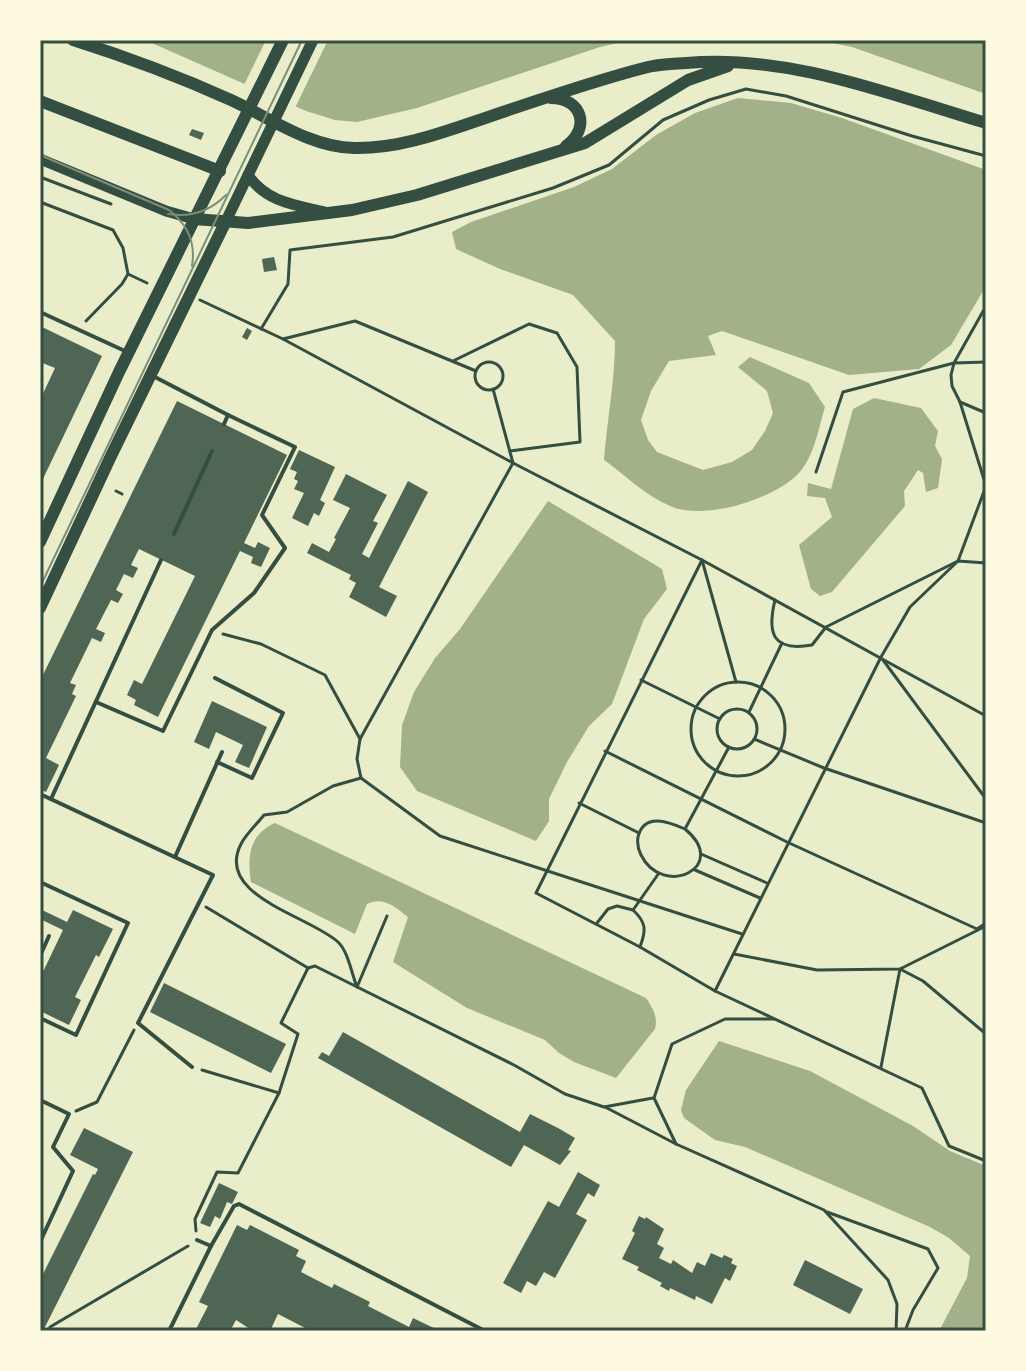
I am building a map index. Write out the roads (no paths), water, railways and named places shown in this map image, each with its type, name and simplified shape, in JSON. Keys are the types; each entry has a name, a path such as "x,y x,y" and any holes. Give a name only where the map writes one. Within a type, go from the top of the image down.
{"main road":[{"path":"73,40 139,62 326,144 350,148 375,148 440,134 543,98 648,67 707,61 782,65 823,74 986,123"},
{"path":"40,542 128,353 283,40"},
{"path":"194,219 248,223 352,210 417,195 585,143 688,80 743,61"},
{"path":"543,98 570,101 577,108 581,124 577,136 554,154"},
{"path":"40,101 220,171"},
{"path":"40,608 225,223"}],"street":[{"path":"225,223 313,40"},
{"path":"40,159 166,211 194,219"},
{"path":"248,175 269,197 325,212"}],"lane":[{"path":"40,312 128,353"},
{"path":"96,702 163,731 212,630 254,593 285,548 262,515 295,447 150,375"},
{"path":"224,424 228,415"},
{"path":"174,534 212,451"},
{"path":"51,799 161,560"},
{"path":"215,678 283,713 252,778 217,762"},
{"path":"175,857 222,752"},
{"path":"40,794 213,875 138,1023 192,1067"},
{"path":"40,882 128,923 76,1035 40,1018"},
{"path":"40,956 49,936"},
{"path":"40,1100 69,1114 53,1147 73,1171 40,1242"},
{"path":"169,1331 211,1246 234,1206 239,1204 485,1331"},
{"path":"197,1240 211,1246"}],"tram line":[{"path":"40,587 302,40"},
{"path":"40,155 169,210 181,221 189,235 193,250 192,266"},
{"path":"168,214 200,212 226,195"}]}
